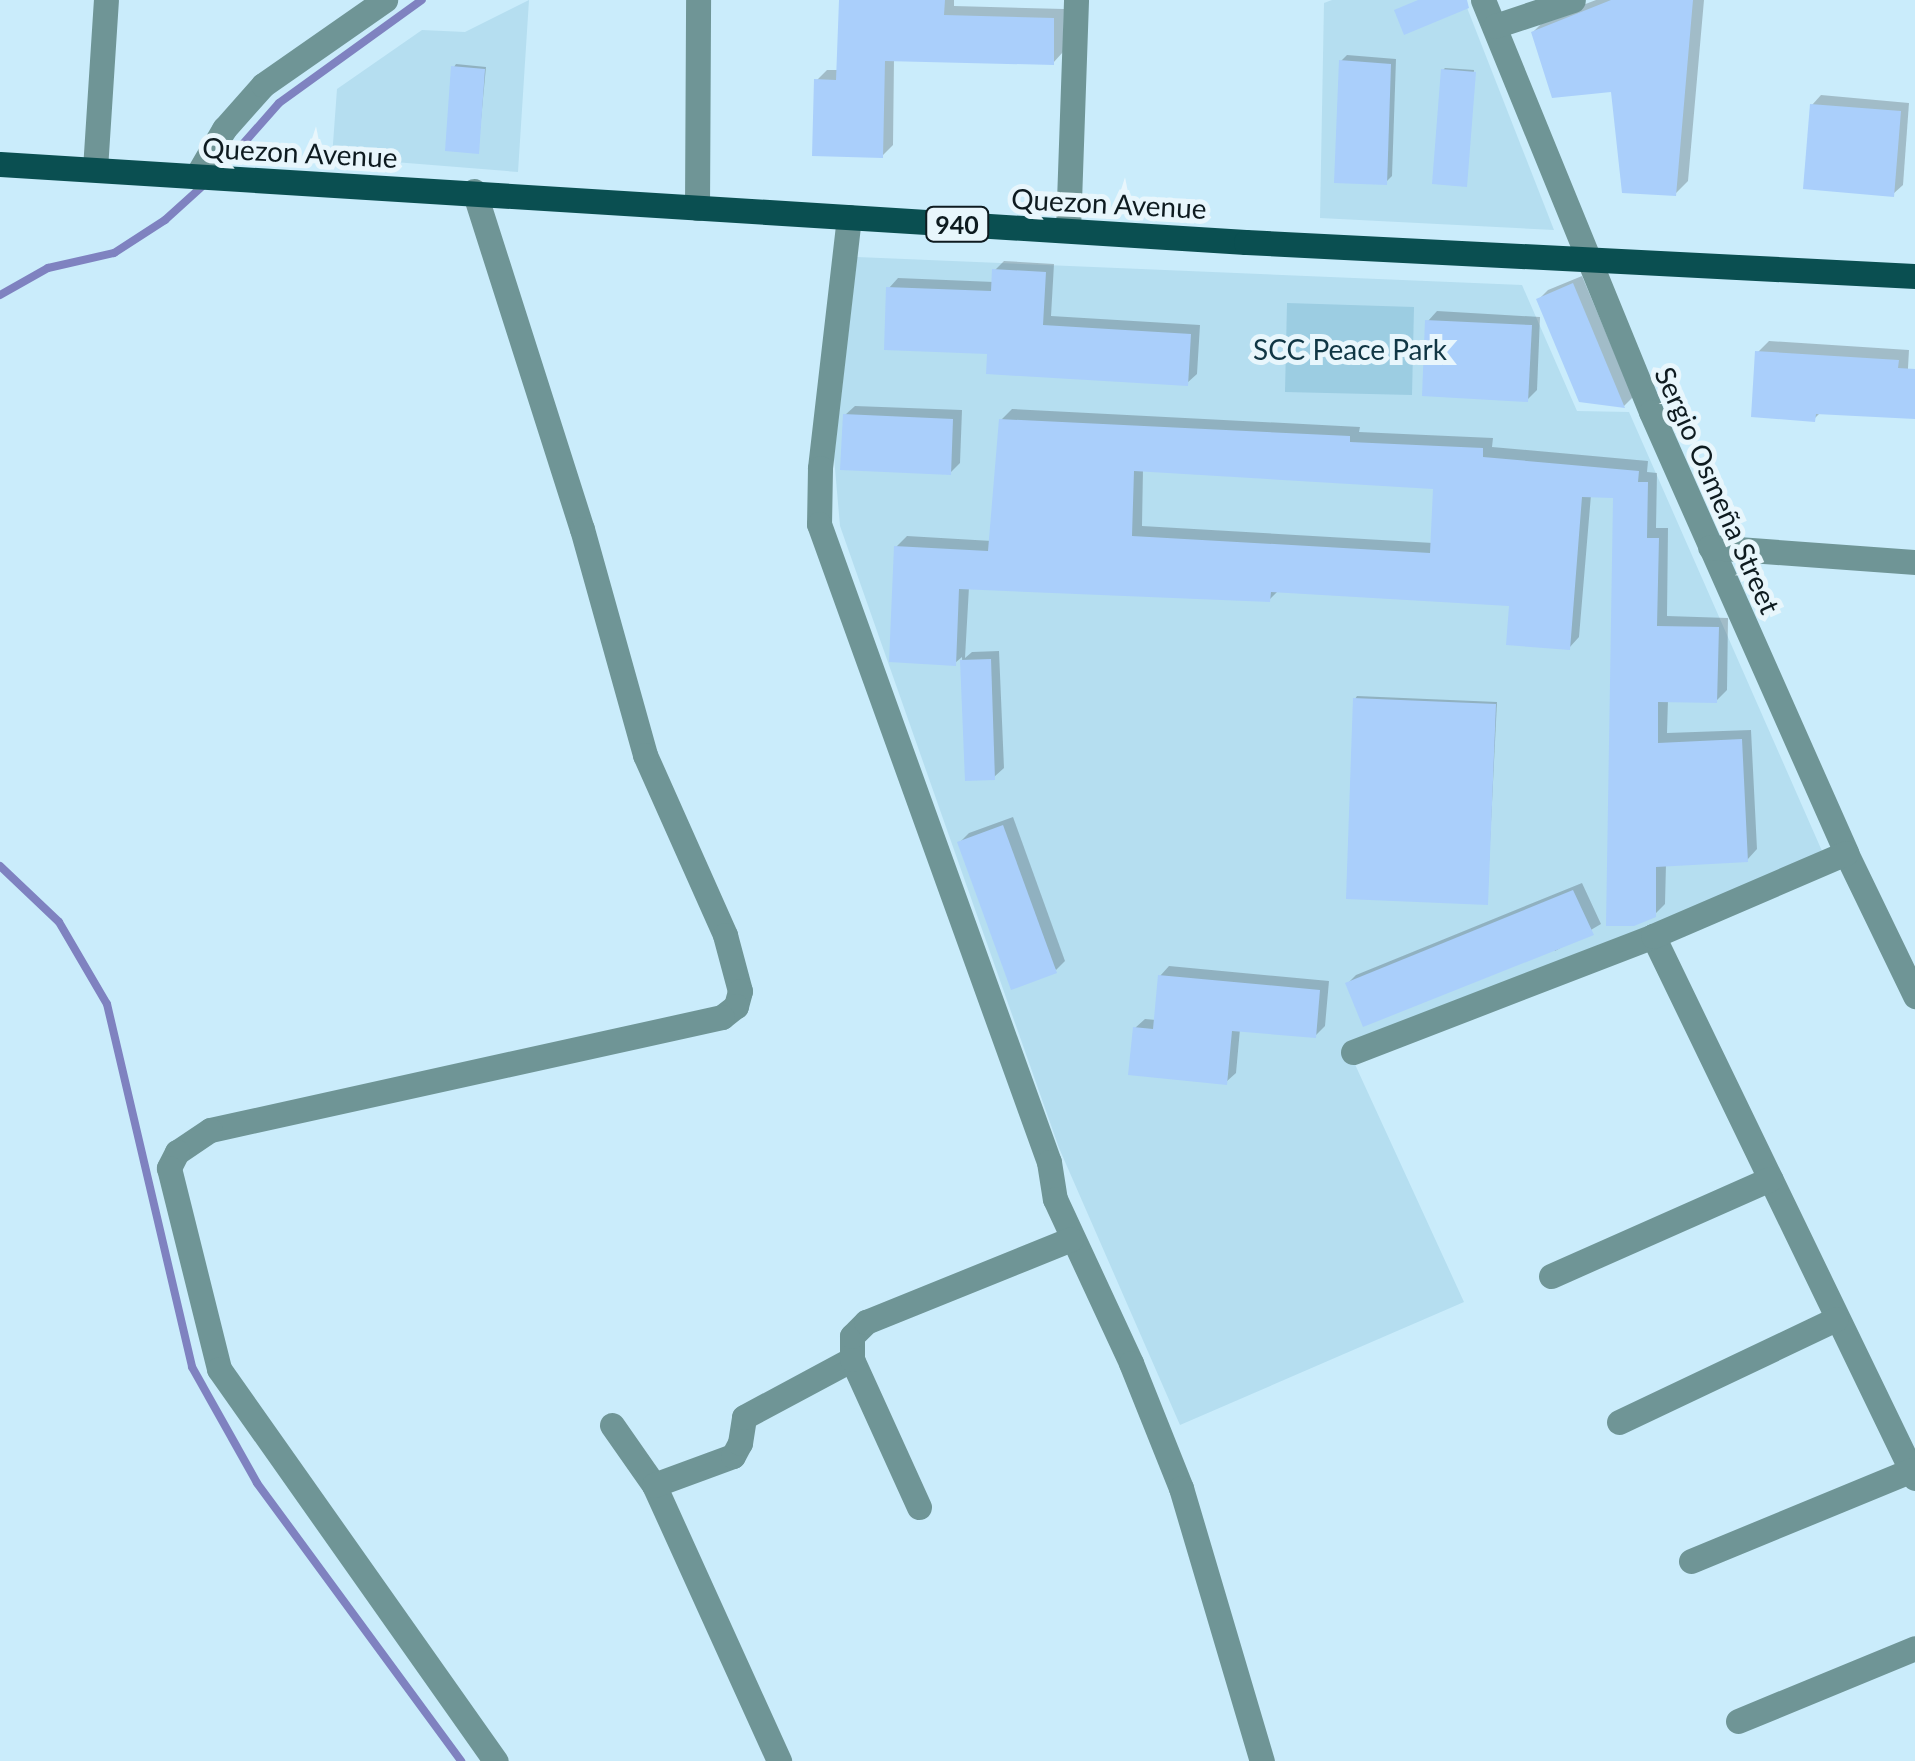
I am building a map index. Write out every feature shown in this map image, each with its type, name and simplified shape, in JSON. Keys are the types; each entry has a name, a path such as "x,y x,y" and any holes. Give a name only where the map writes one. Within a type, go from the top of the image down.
{"main road":[{"name":"Quezon Avenue","path":"0,164 1068,230 1915,276"}],"street":[{"path":"95,169 106,0"},
{"path":"196,176 224,129 262,85 385,0"},
{"path":"697,208 698,0"},
{"path":"1068,230 1076,0"},
{"name":"Sergio Osmeña Street","path":"1483,0 1710,547 1846,853 1915,996"},
{"path":"1495,26 1573,0"},
{"path":"474,191 582,529 645,755 725,935 740,992 736,1006 722,1017 210,1130 188,1142 169,1168 218,1369 496,1761"},
{"path":"849,217 820,468 819,524 1049,1162 1055,1199 1131,1363 1181,1488 1262,1761"},
{"path":"1710,547 1915,562"},
{"path":"1353,1052 1653,936 1846,853"},
{"path":"1653,936 1913,1474 1691,1561"},
{"path":"1551,1276 1770,1179"},
{"path":"919,1507 852,1359 852,1336 866,1322 1071,1238"},
{"path":"1619,1422 1836,1319"},
{"path":"654,1485 733,1456 740,1442 744,1416 852,1359"},
{"path":"612,1425 654,1485 779,1761"},
{"path":"1738,1721 1915,1648"}],"shaded area":[{"path":"529,0 518,172 332,157 337,89 422,30 465,32"},
{"path":"1464,0 1554,230 1320,218 1324,3"},
{"path":"857,257 1522,285 1577,411 1629,412 1822,851 1627,936 1347,1047 1464,1302 1180,1425 1059,1148 840,526 834,457"}],"green space":[{"name":"SCC Peace Park","path":"1287,303 1414,307 1412,395 1285,392"}],"building":[{"path":"839,0 945,0 944,15 1054,18 1054,65 885,61 883,158 812,156 814,79 836,80"},
{"path":"1418,0 1467,0 1469,8 1404,35 1394,10"},
{"path":"1611,0 1693,0 1676,196 1622,193 1611,92 1552,98 1531,32"},
{"path":"1339,60 1391,64 1387,185 1334,183"},
{"path":"451,66 485,69 479,154 445,151"},
{"path":"1441,69 1476,72 1467,187 1432,184"},
{"path":"1810,104 1901,111 1894,197 1803,189"},
{"path":"992,269 1046,272 1043,325 1191,334 1188,386 986,374 987,354 884,350 886,287 991,291"},
{"path":"1573,283 1625,408 1579,402 1536,299"},
{"path":"1425,320 1532,325 1528,402 1422,396"},
{"path":"1755,351 1899,360 1898,368 1915,369 1915,419 1816,414 1815,422 1751,417"},
{"path":"843,414 953,419 951,475 840,470"},
{"path":"999,419 1350,436 1350,442 1483,448 1483,457 1639,471 1638,482 1648,482 1647,538 1659,538 1657,626 1719,627 1717,703 1658,702 1658,743 1742,739 1748,862 1656,867 1656,917 1634,926 1606,926 1613,498 1582,497 1570,650 1506,645 1509,606 1271,592 1270,602 959,589 956,666 889,662 894,546 988,551","holes":["1134,471 1433,489 1430,553 1132,536"]},
{"path":"991,659 995,780 965,781 960,660"},
{"path":"1353,698 1496,704 1488,905 1346,899"},
{"path":"1003,825 1057,973 1011,990 957,842"},
{"path":"1573,890 1594,935 1363,1027 1345,983"},
{"path":"1158,975 1320,990 1316,1038 1232,1031 1227,1085 1128,1075 1133,1027 1153,1029"}],"waterway":[{"path":"220,170 279,103 422,0"},
{"path":"0,295 48,268 114,253 165,220 206,183"},
{"path":"0,866 59,922 107,1004 192,1367 257,1483 461,1761"}]}
